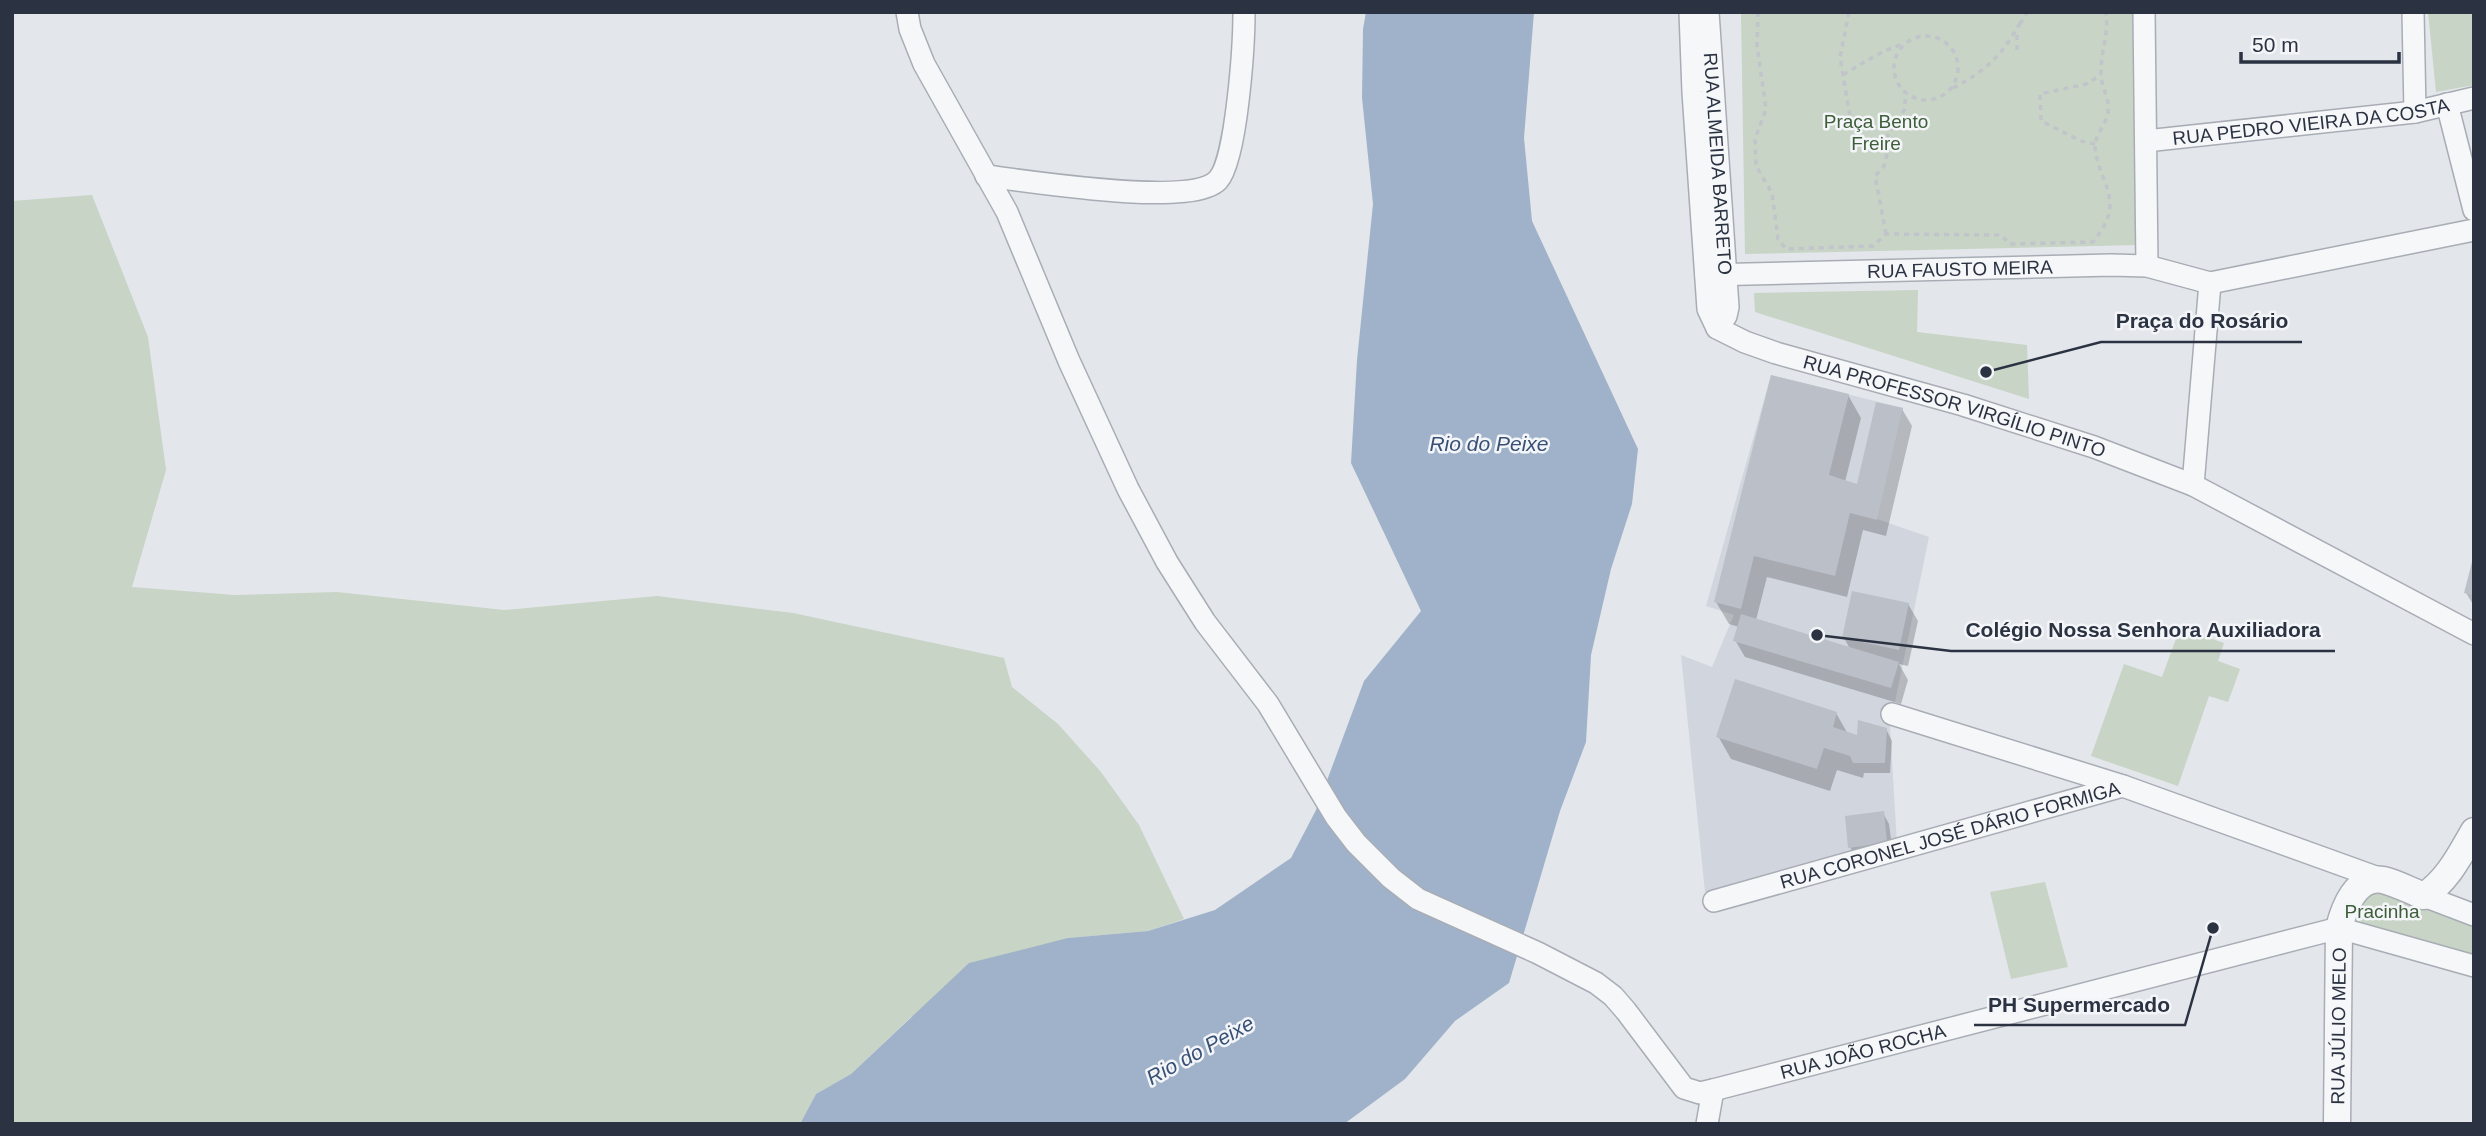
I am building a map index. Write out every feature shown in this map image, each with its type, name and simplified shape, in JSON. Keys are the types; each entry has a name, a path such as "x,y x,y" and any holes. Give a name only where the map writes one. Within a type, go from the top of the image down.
{"street":[{"name":"RUA JOÃO ROCHA","path":"907,12 910,29 924,64 1022,245 1069,361 1128,489 1167,562 1205,622 1268,704 1336,817 1356,844 1391,878 1418,899 1567,967 1613,996 1684,1088 1700,1093 1713,1090 2339,928"},
{"path":"986,176 1151,194 1209,187 1221,176 1233,133 1243,63 1244,12"},
{"name":"RUA ALMEIDA BARRETO","path":"1690,12 1693,92 1715,274"},
{"name":"RUA ALMEIDA BARRETO","path":"1708,12 1718,320"},
{"path":"2144,12 2147,266"},
{"path":"2413,12 2415,112"},
{"name":"RUA PEDRO VIEIRA DA COSTA","path":"2146,141 2415,112 2474,98"},
{"path":"2447,104 2474,210"},
{"path":"2193,485 2210,283 2474,230"},
{"name":"RUA FAUSTO MEIRA","path":"1715,274 2066,264 2147,266 2210,283"},
{"name":"RUA PROFESSOR VIRGÍLIO PINTO","path":"1718,320 1732,337 1776,353 1963,405 2094,447 2193,485 2474,634"},
{"path":"1892,714 2123,786"},
{"name":"RUA CORONEL JOSÉ DÁRIO FORMIGA","path":"1714,901 2123,786 2381,879"},
{"path":"2424,896 2448,875 2474,831"},
{"path":"2474,915 2381,879 2370,881 2349,898 2339,928 2474,966"},
{"name":"RUA JÚLIO MELO","path":"2337,1124 2339,928"},
{"path":"1707,1124 1713,1090"}],"path":[{"path":"1758,12 1756,45 1766,109 1755,139 1756,166 1772,193 1777,239 1786,249 1873,246 1886,234 2001,236 2010,244 2092,242 2107,220 2110,204 2098,166 2095,144 2108,115 2101,75 2101,56 2108,29 2106,12"},
{"path":"1849,12 1840,57 1852,129"},
{"path":"1907,42 1896,56 1896,79 1905,93 1915,99 1942,97 2001,54 2027,12"},
{"path":"2017,50 2016,33 2020,23"},
{"path":"1843,75 1874,55 1917,37 1929,36 1948,44 1955,53 1959,70 1951,90"},
{"path":"2095,144 2081,141 2041,121 2040,94 2085,84 2101,75"},
{"path":"1886,234 1875,176 1884,166 1888,154 1888,135 1905,109 1905,93"}],"shaded area":[{"path":"1771,375 1903,408 1877,519 1929,537 1890,726 1897,844 1705,892 1681,655 1712,667 1734,615 1706,606"}],"green space":[{"name":"Praça Bento Freire","path":"1741,12 2133,12 2138,245 1745,254"},
{"path":"2428,12 2474,12 2474,85 2436,92"},
{"path":"92,195 148,337 166,470 132,587 235,595 337,592 504,610 657,596 793,613 1004,658 1012,687 1058,724 1101,772 1139,825 1184,919 1148,931 1068,938 911,1017 851,1074 816,1094 800,1124 12,1124 12,201"},
{"path":"1918,290 1917,332 2027,345 2029,399 1755,312 1754,293"},
{"path":"2180,628 2224,643 2218,661 2240,669 2228,702 2209,696 2178,786 2091,756 2124,664 2162,677"},
{"path":"2045,882 2068,967 2011,979 1990,892"},
{"name":"Pracinha","path":"2378,890 2474,922 2474,956 2365,927 2358,914 2360,899"}],"water":[{"name":"Rio do Peixe","path":"1366,12 1534,12 1524,138 1532,221 1638,449 1632,504 1611,569 1591,655 1586,742 1560,811 1509,983 1455,1021 1405,1079 1344,1124 800,1124 816,1094 851,1074 969,963 1068,938 1148,931 1215,910 1291,858 1316,810 1364,681 1421,611 1351,463 1357,360 1373,204 1362,98 1363,29"}],"building":[{"path":"1771,375 1849,394 1829,475 1857,484 1876,402 1903,408 1877,520 1850,513 1835,576 1754,556 1741,609 1714,602"},
{"path":"2474,558 2474,595 2464,593"},
{"path":"1852,591 1909,603 1899,650 1842,638"},
{"path":"1741,614 1899,662 1891,688 1733,641"},
{"path":"1735,679 1837,712 1833,727 1857,735 1858,720 1887,728 1885,763 1853,763 1850,756 1824,748 1817,769 1716,737"},
{"path":"1884,811 1887,843 1848,848 1845,816"}],"place":[{"name":"Praça do Rosário","path":"1986,372"},
{"name":"Colégio Nossa Senhora Auxiliadora","path":"1817,635"},
{"name":"PH Supermercado","path":"2213,928"}]}
